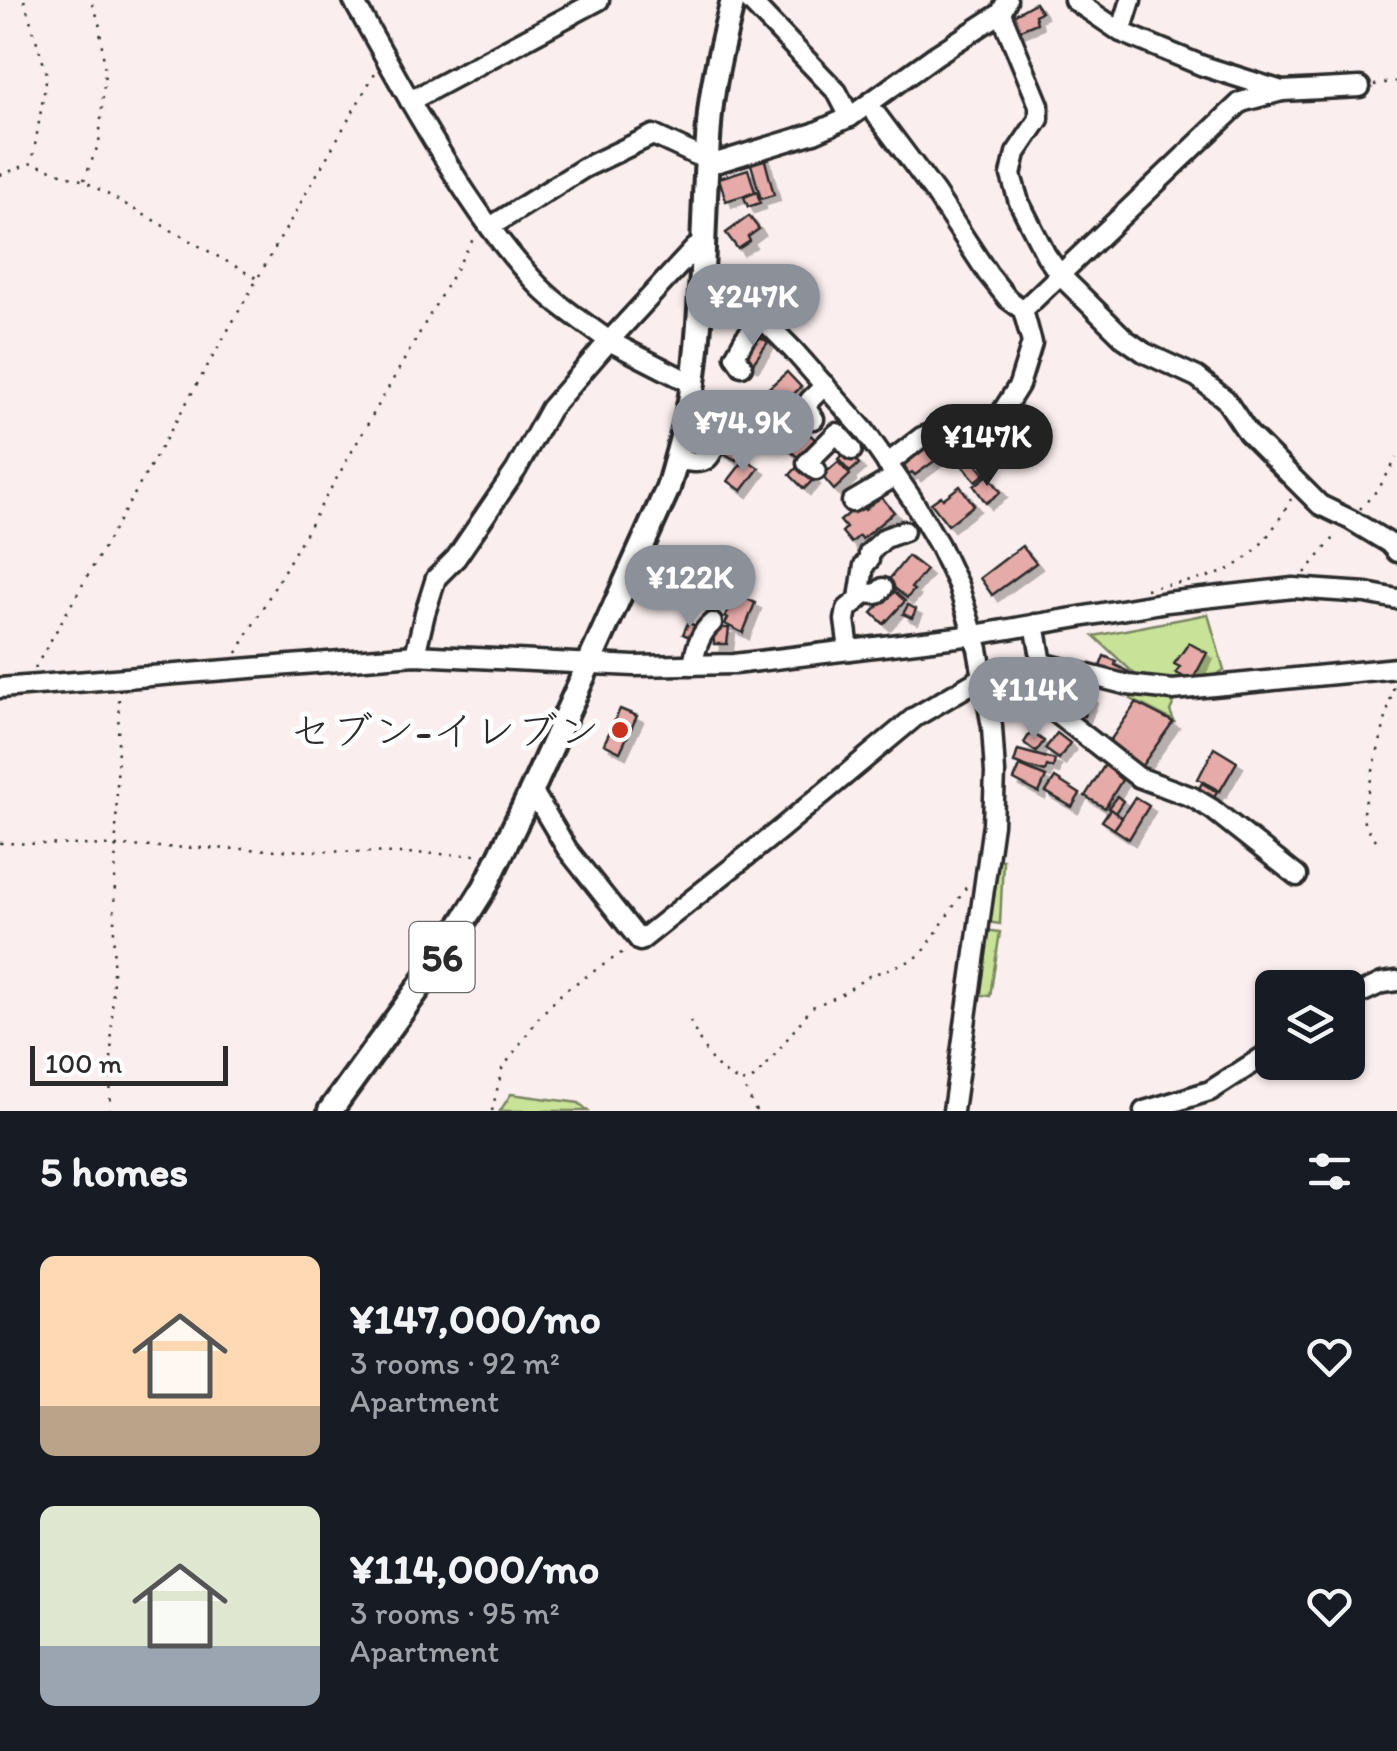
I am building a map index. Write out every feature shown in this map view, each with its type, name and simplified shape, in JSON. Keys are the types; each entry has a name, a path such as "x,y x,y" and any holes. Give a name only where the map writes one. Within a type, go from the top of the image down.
{"main road":[{"name":"56","path":"330,1111 439,960 486,887 668,488 693,384 711,108 733,0"}],"street":[{"path":"353,0 487,224 537,286 609,341 693,384"},
{"path":"410,101 599,0"},
{"path":"749,0 837,92 850,118"},
{"path":"1074,0 1122,32 1204,66 1282,90"},
{"path":"1122,32 1131,0"},
{"path":"487,224 584,168 653,135 706,160 719,162 850,118 1004,6 1039,105 1039,119 1016,154 1012,175 1019,202 1060,275 1124,339 1197,377 1225,399 1248,433 1320,505 1389,543 1397,552"},
{"path":"1023,310 1241,102 1282,90 1360,87"},
{"path":"852,502 891,470 922,437 944,429 973,450 985,439 1019,385 1032,343 1023,310 1008,299 988,274 936,193 870,106"},
{"path":"415,655 436,578 456,558 516,470 550,409 695,248 704,247"},
{"path":"702,276 726,282 854,418 912,500 958,584 974,635 985,676 995,773 992,824 953,1111"},
{"path":"742,366 735,356 762,317"},
{"path":"814,419 806,409 807,404 825,385"},
{"path":"816,470 807,463 854,418"},
{"path":"686,419 704,424 707,432 718,435"},
{"path":"676,460 704,462 718,435 732,426 739,429"},
{"path":"837,433 852,450"},
{"path":"848,650 847,609 859,599 869,553 886,538 904,530"},
{"path":"860,593 877,594 883,588"},
{"path":"0,688 415,655 589,664 734,664 974,635 1132,608 1293,588 1397,599"},
{"path":"693,665 704,631 712,622"},
{"path":"1036,624 1042,662 1128,686 1173,690 1397,668"},
{"path":"532,790 567,849 640,941 915,717 985,676 1027,690 1138,777 1202,803 1297,876"},
{"path":"1365,992 1397,981"},
{"path":"1144,1111 1210,1090 1255,1062"}],"path":[{"path":"24,0 47,75 32,163"},
{"path":"84,182 99,143 105,72 99,21 91,0"},
{"path":"26,684 384,57"},
{"path":"1360,87 1397,81"},
{"path":"0,175 32,163 84,182 257,278"},
{"path":"228,668 487,224"},
{"path":"1132,608 1134,592 1208,578 1240,565 1252,555 1298,484"},
{"path":"1376,840 1364,823 1364,812 1397,668"},
{"path":"110,1111 119,677"},
{"path":"0,843 500,856"},
{"path":"690,1021 709,1060 726,1076 742,1082 754,1078 812,1007 869,976 922,954 973,874"},
{"path":"492,1111 502,1069 540,1016 564,991 640,941"},
{"path":"742,1082 756,1111"}],"green space":[{"path":"1208,614 1224,670 1203,682 1143,682 1094,636"},
{"path":"1135,693 1176,698 1170,711 1174,721 1131,699"},
{"path":"995,859 1003,860 1000,924 987,922"},
{"path":"985,930 1000,932 990,996 976,994"},
{"path":"511,1094 579,1103 588,1111 500,1111"}],"building":[{"path":"1035,3 1041,12 1035,15 1037,23 1018,31 1010,17"},
{"path":"763,153 774,195 761,199 749,157"},
{"path":"748,169 755,192 726,201 719,178"},
{"path":"757,192 760,203 748,207 744,197"},
{"path":"749,216 759,229 738,249 726,233"},
{"path":"754,333 768,342 752,365 738,355"},
{"path":"787,372 801,387 779,408 764,392"},
{"path":"798,425 815,439 800,459 783,445"},
{"path":"734,433 747,441 736,460 720,451"},
{"path":"935,436 947,452 915,475 909,474 901,460"},
{"path":"847,450 859,464 850,472 838,459"},
{"path":"969,455 985,474 976,481 960,463"},
{"path":"747,460 759,468 742,491 728,481"},
{"path":"838,462 850,475 834,490 822,476"},
{"path":"799,465 814,479 804,489 790,475"},
{"path":"988,475 1001,492 986,503 974,486"},
{"path":"960,486 974,505 948,525 931,503"},
{"path":"880,496 894,512 862,539 859,536 851,543 842,532 846,528 840,521 860,504 865,510"},
{"path":"1022,546 1036,563 992,595 980,578"},
{"path":"908,556 926,570 907,598 887,582"},
{"path":"648,573 656,576 650,590 641,586"},
{"path":"661,576 686,586 682,595 655,590"},
{"path":"712,589 723,593 719,604 708,600"},
{"path":"893,590 905,601 884,624 872,613"},
{"path":"737,594 755,603 743,633 725,624"},
{"path":"908,605 916,609 912,618 903,614"},
{"path":"688,623 697,626 692,638 683,634"},
{"path":"713,628 729,628 727,644 714,644"},
{"path":"1189,643 1207,653 1192,681 1176,673 1180,667 1174,664"},
{"path":"1104,656 1129,672 1127,677 1098,672"},
{"path":"1075,689 1091,697 1084,716 1062,705 1068,691 1073,693"},
{"path":"1136,703 1173,722 1138,771 1105,748"},
{"name":"セブン-イレブン","path":"620,709 637,716 620,752 604,744"},
{"path":"1031,732 1044,741 1036,752 1024,743"},
{"path":"1057,733 1070,743 1059,759 1045,749"},
{"path":"1214,748 1237,762 1220,791 1198,779"},
{"path":"1018,750 1055,760 1053,768 1047,766 1045,772 1014,763"},
{"path":"1106,763 1120,772 1117,776 1122,780 1105,808 1085,796"},
{"path":"1020,766 1046,777 1039,793 1014,780"},
{"path":"1055,778 1080,794 1072,807 1046,792"},
{"path":"1202,783 1217,792 1211,803 1196,794"},
{"path":"1117,796 1123,801 1115,813 1108,808"},
{"path":"1135,797 1149,806 1129,839 1114,829"},
{"path":"1110,809 1122,818 1114,829 1102,821"}],"place":[{"name":"セブン-イレブン","path":"620,730"}]}
